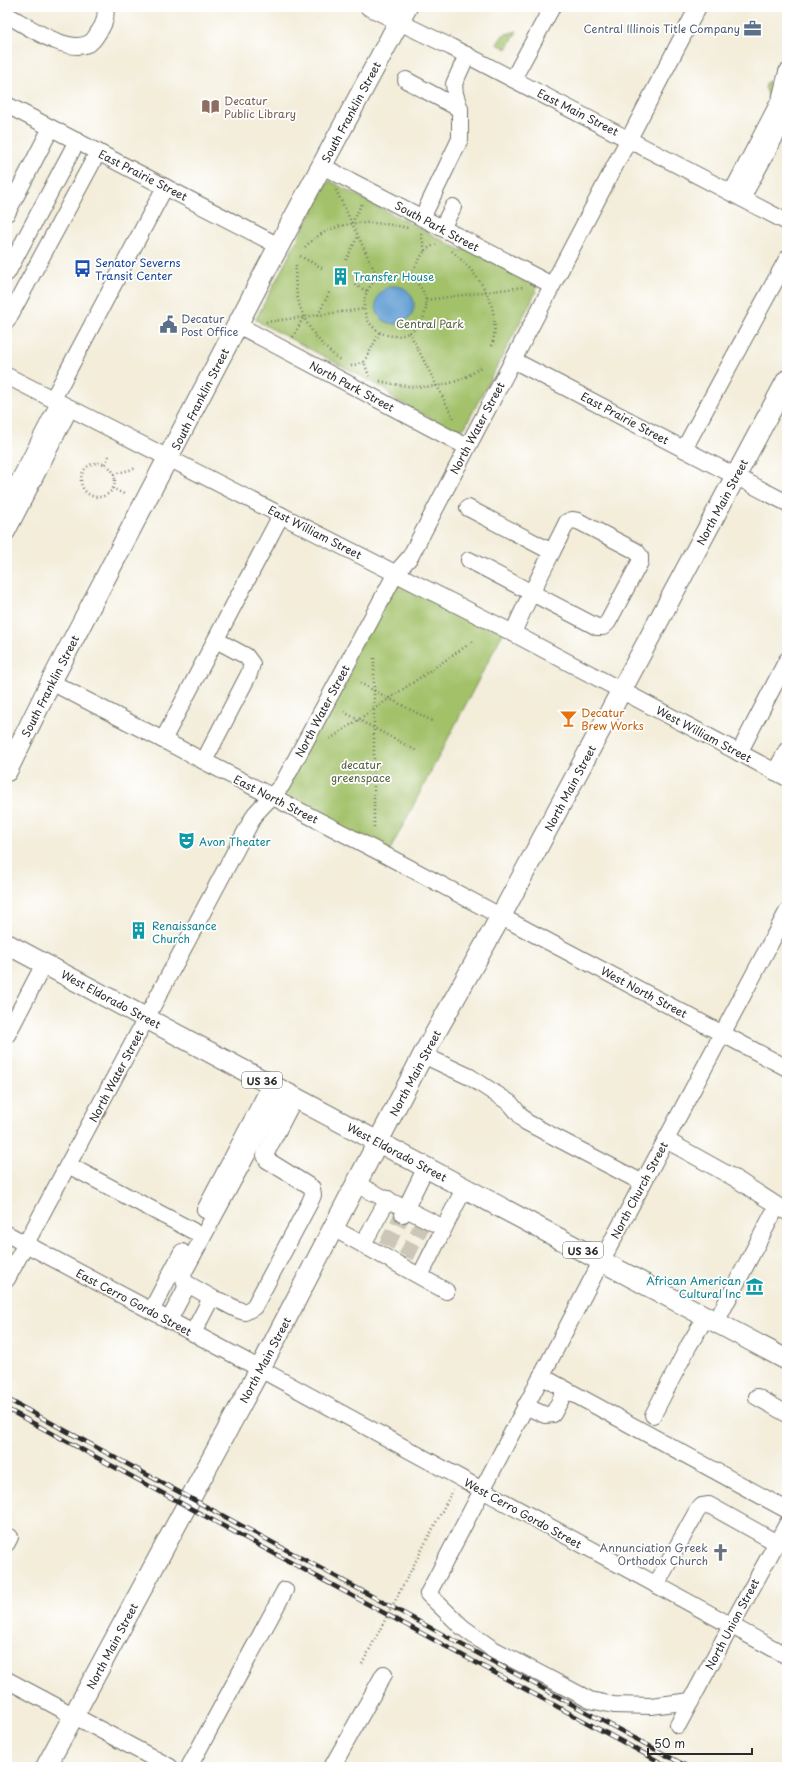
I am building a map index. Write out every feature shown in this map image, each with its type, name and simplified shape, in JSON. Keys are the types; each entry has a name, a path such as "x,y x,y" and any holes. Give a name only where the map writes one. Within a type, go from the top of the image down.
{"main road":[{"name":"South Franklin Street","path":"7,771 51,682 279,246 402,15"},
{"name":"North Main Street","path":"46,1767 260,1369 378,1141 501,916 787,380"},
{"name":"West Eldorado Street","path":"7,944 787,1360"}],"street":[{"path":"7,15 62,44 78,47 91,42 102,28 107,13 105,7"},
{"name":"East Main Street","path":"368,7 402,15 467,55 787,222"},
{"path":"513,79 552,7"},
{"name":"North Water Street","path":"7,1279 255,814 284,782 396,573 410,557 628,138 698,7"},
{"path":"416,223 460,139 460,109 455,94 454,84 467,55"},
{"path":"737,195 780,100 785,93 787,72"},
{"path":"406,80 460,109"},
{"name":"East Prairie Street","path":"7,105 279,246"},
{"path":"737,195 787,115"},
{"path":"7,213 51,128"},
{"path":"7,273 77,141"},
{"path":"7,321 98,152"},
{"name":"South Park Street","path":"322,166 440,236 552,285"},
{"path":"7,532 61,404 165,187"},
{"path":"440,236 453,207"},
{"path":"684,449 787,259"},
{"name":"North Park Street","path":"238,325 467,447"},
{"name":"East Prairie Street","path":"513,360 787,503"},
{"name":"East William Street","path":"7,376 168,459 396,573 622,690"},
{"path":"7,504 61,404"},
{"path":"468,508 552,552"},
{"path":"163,740 281,516"},
{"path":"470,560 532,593 597,627 604,627 640,562 640,556 636,551 578,521 572,520 567,522 532,593 513,633"},
{"path":"204,761 249,674 252,664 246,656 216,640"},
{"path":"739,753 787,660"},
{"name":"East North Street","path":"51,682 501,916"},
{"name":"West William Street","path":"622,690 781,775"},
{"path":"781,775 787,750"},
{"name":"North Church Street","path":"691,1701 651,1706 636,1706 614,1705 590,1700 491,1648 462,1627 428,1594 602,1260 787,912"},
{"name":"West North Street","path":"501,916 787,1068"},
{"path":"7,1035 44,964"},
{"path":"424,1055 470,1077 510,1103 526,1122 643,1183"},
{"path":"265,1137 265,1155 267,1160 312,1188 313,1195 254,1307 245,1312 239,1311 221,1300 214,1299 186,1284 183,1278 185,1270 265,1137 283,1091"},
{"path":"151,1311 193,1231 283,1091"},
{"path":"653,1415 689,1345 711,1319 782,1209 736,1179 666,1140"},
{"path":"68,1165 193,1231"},
{"path":"404,1211 426,1167"},
{"path":"356,1184 388,1199 404,1211 424,1222 444,1228"},
{"path":"420,1276 465,1187"},
{"path":"363,1244 388,1199"},
{"path":"333,1228 363,1244 384,1250 404,1261 420,1276 446,1291"},
{"name":"East Cerro Gordo Street","path":"7,1234 260,1369"},
{"path":"169,1320 186,1288 186,1284"},
{"path":"193,1334 209,1302 214,1299"},
{"name":"West Cerro Gordo Street","path":"260,1369 787,1656"},
{"path":"541,1376 787,1510"},
{"path":"526,1406 545,1415 553,1414 566,1390"},
{"path":"756,1397 787,1414"},
{"path":"656,1585 697,1511 702,1506 709,1505 777,1543"},
{"name":"North Union Street","path":"678,1725 787,1524"},
{"path":"189,1767 285,1590"},
{"path":"332,1767 384,1674"},
{"path":"7,1680 170,1767"}],"path":[{"path":"336,190 378,278"},
{"path":"352,224 362,203"},
{"path":"305,247 323,232 342,225 416,223"},
{"path":"421,234 425,250"},
{"path":"346,260 358,236"},
{"path":"409,277 425,250 440,236"},
{"path":"450,249 472,271 486,292 494,312 495,320 492,346"},
{"path":"300,256 324,269"},
{"path":"296,265 296,296 303,317 319,340 341,361"},
{"path":"394,273 409,277 422,288 426,300 424,316 418,326 410,332 397,336 380,332 369,322 364,309 364,299 370,285 378,278 394,273"},
{"path":"355,285 367,291"},
{"path":"426,300 523,287"},
{"path":"317,316 330,291"},
{"path":"266,322 364,309"},
{"path":"293,337 303,317"},
{"path":"351,366 364,362 380,332"},
{"path":"410,332 436,387 454,419"},
{"path":"364,362 369,376"},
{"path":"380,381 408,386 436,387 464,378 482,366"},
{"path":"105,464 110,454"},
{"path":"96,463 105,464 114,474 112,488 105,495 95,496 86,492 81,484 81,476 86,467 96,463"},
{"path":"114,474 137,468"},
{"path":"112,488 124,494"},
{"path":"330,739 360,720 475,640"},
{"path":"374,658 374,828"},
{"path":"360,683 432,722"},
{"path":"344,712 417,751"},
{"path":"362,1664 453,1490"}],"green space":[{"path":"517,31 507,49 497,44 503,35"},
{"path":"769,81 773,83 776,95 772,106 765,87"},
{"name":"Central Park","path":"330,181 461,250 471,248 536,285 536,292 465,427 456,430 450,429 391,397 387,390 259,322 256,319 327,183"},
{"name":"decatur greenspace","path":"396,573 505,629 387,856 271,796"}],"water":[{"path":"395,286 408,292 414,305 408,318 395,324 382,318 376,305 382,292"}],"tunnel":[{"path":"386,1246 403,1214"},
{"path":"406,1257 422,1225"}],"railway":[{"path":"7,1399 688,1767"},
{"path":"7,1409 669,1767"}],"place":[{"name":"Central Illinois Title Company","path":"753,28"},
{"name":"Decatur Public Library","path":"211,106"},
{"name":"Senator Severns Transit Center","path":"82,268"},
{"name":"Transfer House","path":"340,276"},
{"name":"Decatur Post Office","path":"168,324"},
{"name":"Decatur Brew Works","path":"568,718"},
{"name":"Avon Theater","path":"186,841"},
{"name":"Renaissance Church","path":"139,931"},
{"name":"African American Cultural Inc","path":"754,1286"},
{"name":"Annunciation Greek Orthodox Church","path":"721,1553"}]}
